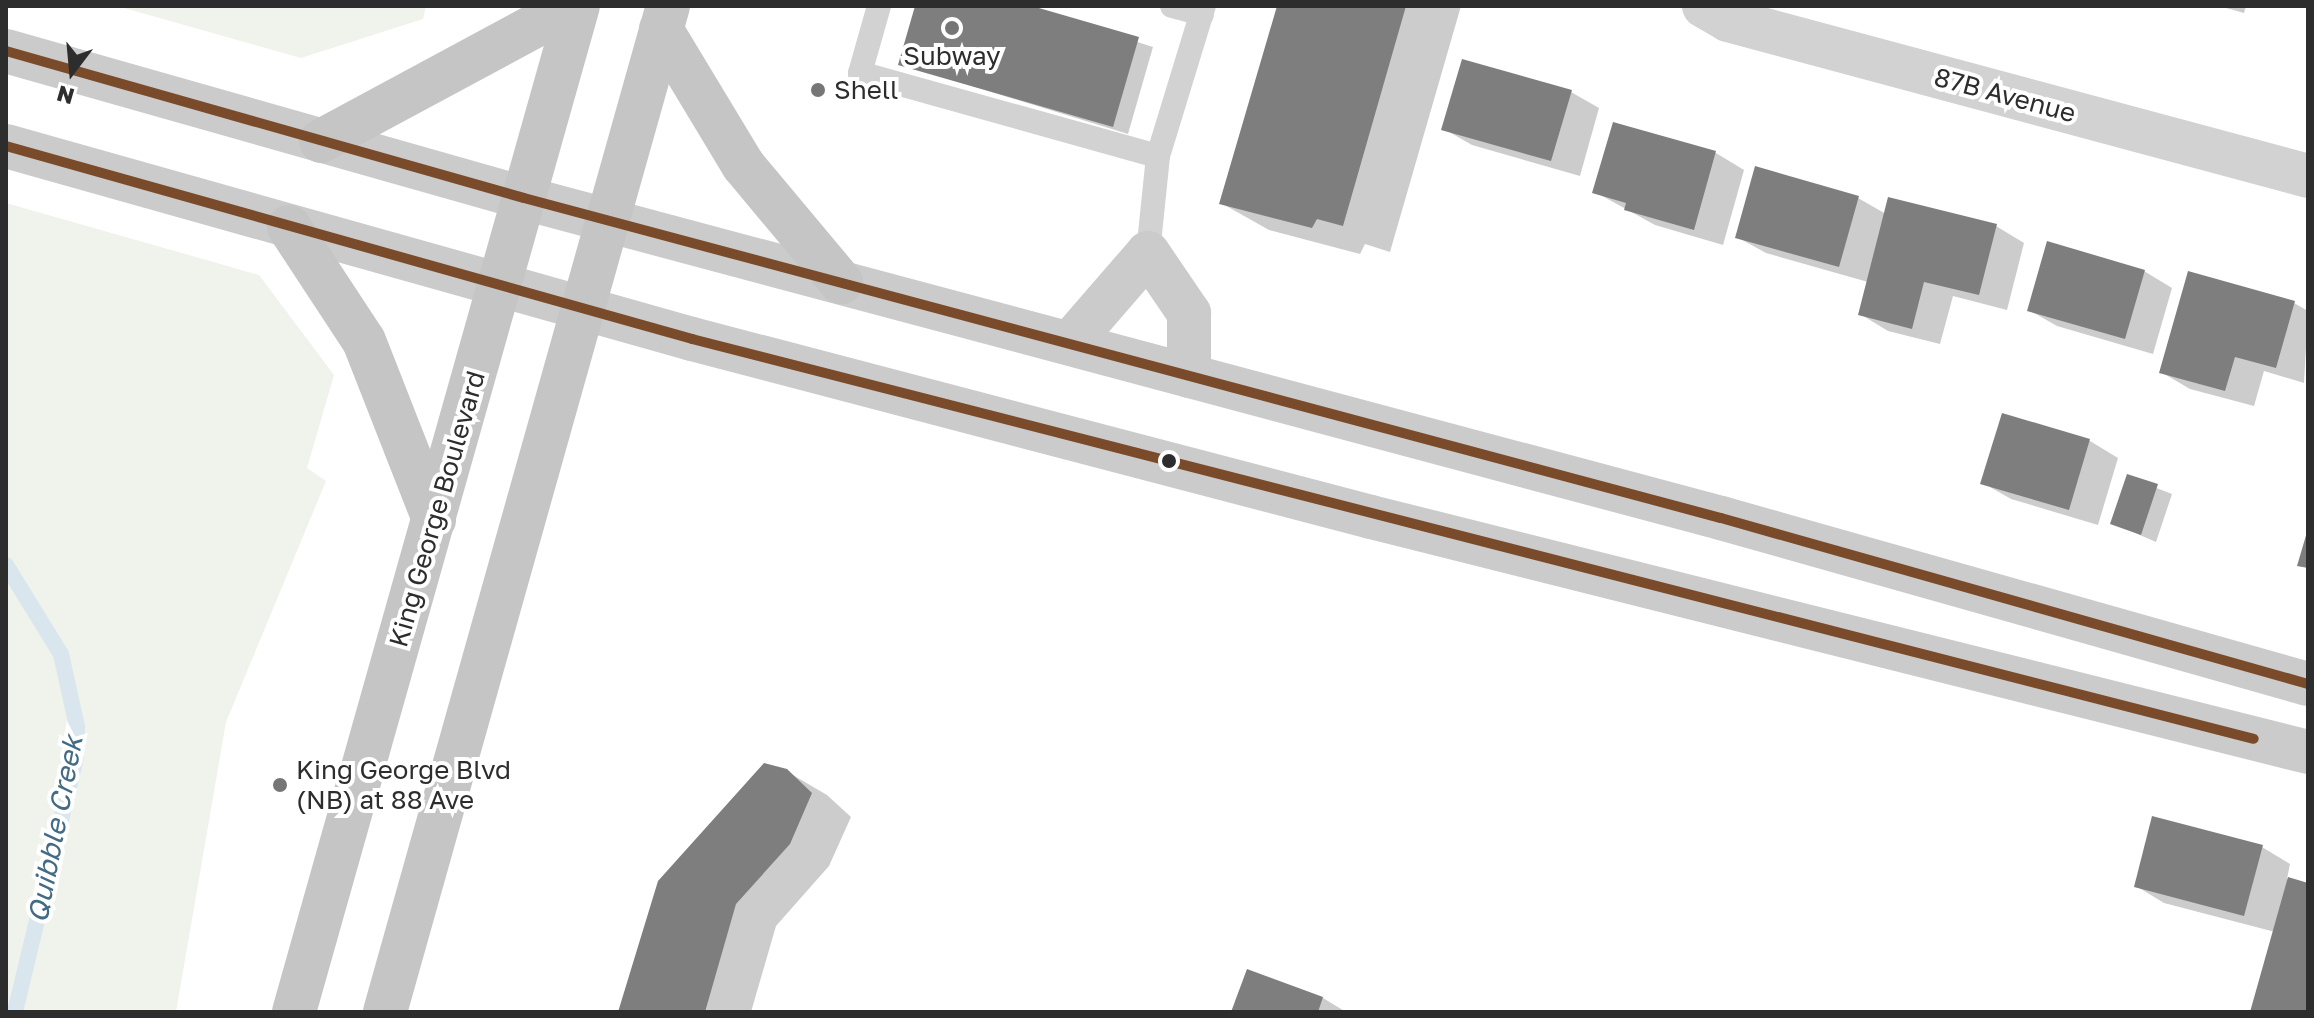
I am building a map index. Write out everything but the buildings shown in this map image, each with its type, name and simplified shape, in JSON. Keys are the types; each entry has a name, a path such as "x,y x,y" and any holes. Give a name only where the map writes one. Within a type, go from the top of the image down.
{"main road":[{"path":"321,141 572,6"},
{"name":"King George Boulevard","path":"294,1012 578,6"},
{"path":"385,1012 665,17"},
{"path":"665,17 743,165 841,282"},
{"path":"6,51 524,198 1721,518 2308,684"},
{"path":"6,146 582,308 1371,517 2308,752"},
{"path":"289,227 364,341 434,520"},
{"path":"1070,343 1148,253 1189,313 1189,376"}],"street":[{"name":"87B Avenue","path":"1704,6 1728,20 2308,176"}],"lane":[{"path":"879,6 860,73 1158,156"},
{"path":"1148,253 1158,156 1203,10 1172,6"}],"shaded area":[{"path":"117,6 426,6 423,19 301,58"},
{"path":"6,203 259,275 334,375 307,468 326,481 226,722 176,1012 6,1012"}],"waterway":[{"name":"Quibble Creek","path":"6,565 61,654 77,727 75,762 15,1012"}],"transit line":[{"path":"6,51 524,198 1721,518 2308,684"},
{"path":"6,146 692,339 2254,739"}],"place":[{"name":"Subway","path":"952,28"},
{"name":"Shell","path":"818,90"},
{"name":"King George Blvd (NB) at 88 Ave","path":"280,785"}]}
